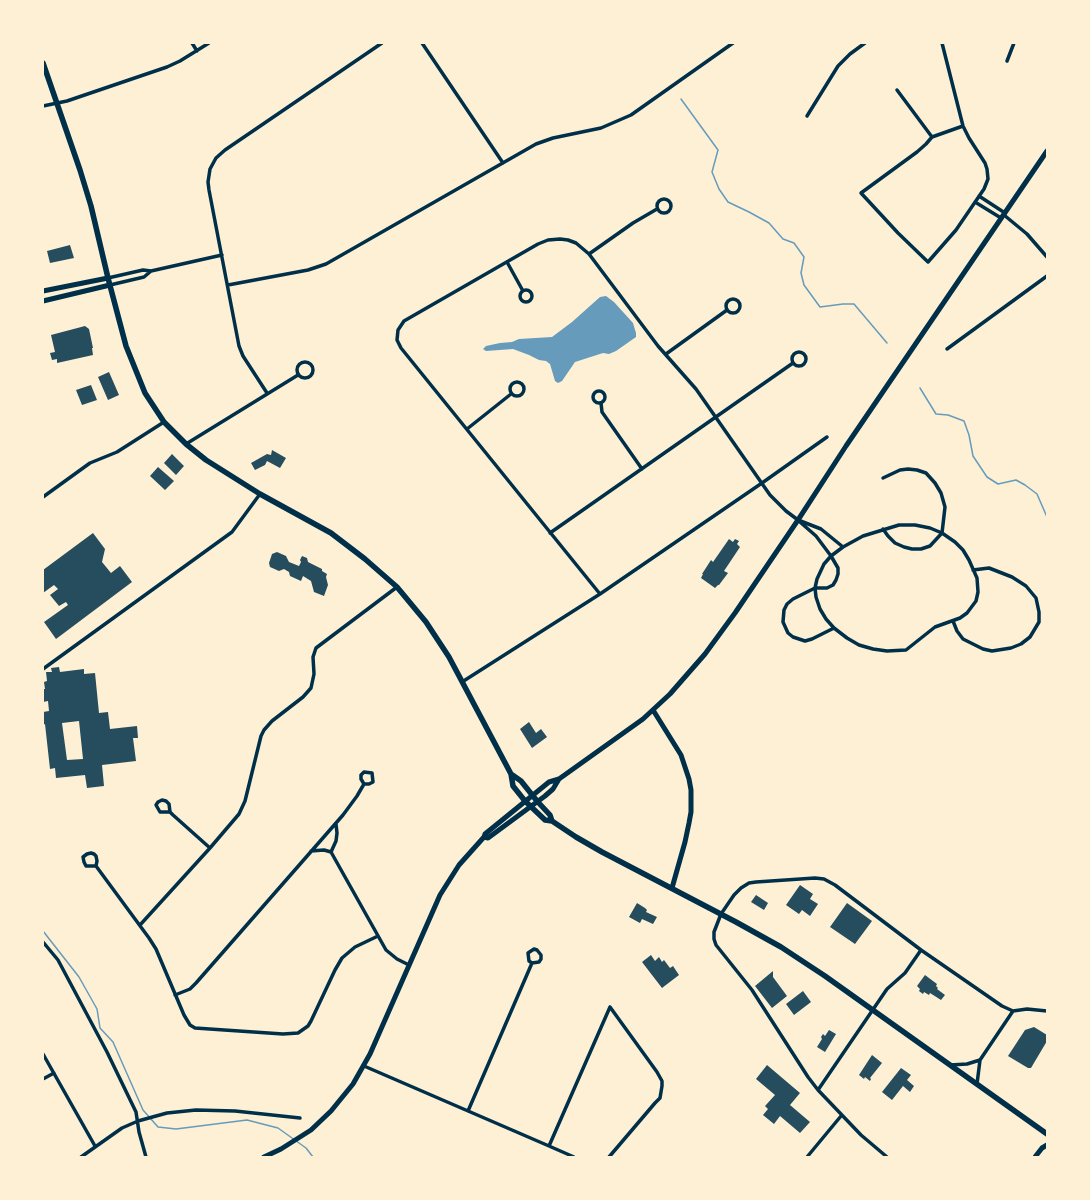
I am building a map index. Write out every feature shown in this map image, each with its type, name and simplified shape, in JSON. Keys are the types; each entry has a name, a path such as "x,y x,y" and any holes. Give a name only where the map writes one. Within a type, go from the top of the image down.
{"main road":[{"path":"43,63 91,206 108,278 131,360 145,393 164,422 186,444 212,464 260,494 330,533 380,571 397,587 426,622 449,657 511,774 513,786 525,801 545,820 552,821 602,852 721,914 802,960 1047,1134"},
{"path":"264,1157 286,1146 311,1130 338,1103 353,1084 364,1066 440,895 449,880 470,852 484,837 484,834 549,782 559,779 653,710 670,694 705,654 735,613 846,446 1047,151"},
{"path":"43,291 108,278"},
{"path":"43,301 110,285"},
{"path":"653,710 681,755 691,790 691,812 689,823 672,888"},
{"path":"511,774 521,781 532,796 550,814 552,821"},
{"path":"484,837 488,838 553,789 559,779"},
{"path":"1035,1157 1042,1148 1047,1145"}],"street":[{"path":"192,43 197,50"},
{"path":"43,106 77,98 167,67 180,61 209,43"},
{"path":"266,393 241,351 237,339 208,182 210,169 216,158 225,150 382,43"},
{"path":"422,43 503,163"},
{"path":"228,285 308,270 326,264 527,149 545,141 565,135 601,128 627,117 733,43"},
{"path":"807,116 838,66 850,54 865,43"},
{"path":"942,43 963,126 987,169 988,179 986,185 956,230 928,262 898,233 861,193 917,152 932,136 963,126"},
{"path":"1007,61 1014,43"},
{"path":"896,90 932,136"},
{"path":"979,196 1027,234 1047,257"},
{"path":"662,199 670,203 671,207 667,213 660,212 657,209 658,202 662,199"},
{"path":"975,202 1003,215"},
{"path":"589,254 633,223 657,209"},
{"path":"600,594 401,348 397,340 398,330 401,324 408,318 538,244 554,239 576,243 589,254 658,346 688,379 762,483 786,511 816,536 831,556 838,568 838,574 833,585 827,588 815,588 793,599 787,604 782,616 784,628 793,637 805,640 812,639 834,628"},
{"path":"108,278 143,270 151,271 222,255"},
{"path":"507,262 523,290"},
{"path":"110,285 144,277 151,271"},
{"path":"947,349 1047,276"},
{"path":"666,354 728,310"},
{"path":"308,362 312,365 314,370 310,377 302,378 298,374 298,366 302,363 308,362"},
{"path":"550,533 793,363"},
{"path":"186,444 298,374"},
{"path":"515,382 522,384 524,389 521,395 515,396 511,394 511,384 515,382"},
{"path":"467,429 511,394"},
{"path":"601,403 602,412 642,469"},
{"path":"43,497 90,463 117,452 164,422"},
{"path":"462,682 600,594 827,437"},
{"path":"883,478 900,470 917,470 930,477 941,493 945,506 942,533 930,546 912,549 904,547 895,543 884,529"},
{"path":"43,669 232,532 260,494"},
{"path":"798,520 821,529 843,547"},
{"path":"899,525 915,525 930,528 942,533 963,550 974,570 978,585 976,601 967,613 953,621 935,627 906,650 887,651 859,645 834,628 820,608 816,597 815,588 820,572 831,556 843,547 863,536 884,529 899,525"},
{"path":"953,621 957,631 963,639 983,649 992,651 1011,648 1021,644 1036,630 1039,622 1039,612 1036,598 1026,586 1012,577 989,568 974,570"},
{"path":"140,924 234,821 243,807 261,736 272,721 303,697 311,688 314,674 312,657 316,648 397,587"},
{"path":"175,995 190,989 196,983 336,824 352,804 364,784"},
{"path":"170,812 210,848"},
{"path":"331,852 336,841 336,824"},
{"path":"311,851 324,850 331,852 386,950 391,955 409,965"},
{"path":"96,866 86,866 83,857 87,854 94,854 96,856 96,866 140,924 156,950 186,1020 195,1028 283,1034 298,1033 308,1026 311,1021 342,958 355,947 378,936"},
{"path":"887,1157 876,1149 841,1116 818,1090 804,1072 752,990 716,945 714,932 721,914 734,895 748,883 815,878 824,879 835,885 921,950 1002,1006 1013,1011 1027,1009 1047,1011"},
{"path":"43,942 58,960 107,1052 136,1112 139,1132 146,1157"},
{"path":"534,949 541,955 541,959 539,962 532,963 529,961 528,953 534,949"},
{"path":"818,1090 887,989 898,980 921,950"},
{"path":"468,1111 532,963"},
{"path":"549,1146 610,1007 657,1072 662,1081 662,1086 660,1098 609,1157"},
{"path":"977,1084 980,1060 1013,1011"},
{"path":"43,1054 95,1146"},
{"path":"950,1065 967,1064 980,1060"},
{"path":"364,1066 574,1157"},
{"path":"43,1079 54,1073"},
{"path":"81,1157 122,1128 138,1121 180,1111 235,1111 300,1118"},
{"path":"807,1157 841,1116"}],"water":[{"path":"606,296 614,302 633,323 636,337 609,354 603,353 575,362 562,381 558,383 555,381 550,364 546,361 539,360 513,349 486,351 483,349 486,346 512,342 519,339 552,337 572,322 600,297"}],"building":[{"path":"70,245 74,258 50,263 47,251"},
{"path":"85,326 89,329 93,355 57,363 57,359 52,360 50,353 55,352 51,335"},
{"path":"109,372 119,395 108,400 98,377"},
{"path":"91,385 97,400 82,405 76,390"},
{"path":"272,450 286,458 280,468 267,461 265,465 255,470 251,463 267,454 271,455"},
{"path":"172,454 184,466 176,475 164,463"},
{"path":"158,467 174,481 165,490 150,476"},
{"path":"93,533 105,549 102,562 111,573 120,566 132,582 56,639 44,622 68,605 66,602 59,606 50,595 58,589 54,585 43,593 43,570"},
{"path":"729,539 733,542 735,539 739,541 737,544 740,547 724,571 728,573 715,588 701,578 702,574 711,560 713,562"},
{"path":"277,552 286,556 289,562 299,566 302,556 307,558 308,562 322,569 322,571 327,574 326,577 328,585 324,596 314,592 311,581 303,576 301,581 290,576 289,572 284,569 279,571 270,567 269,563 272,554"},
{"path":"59,667 60,672 84,669 84,674 95,673 99,713 108,712 110,729 137,726 138,738 133,738 136,761 102,765 104,786 87,788 85,775 56,778 55,768 50,769 45,724 43,725 43,712 49,711 48,701 43,702 43,689 45,689 44,682 47,681 46,672 52,672 51,668","holes":["79,721 83,759 67,760 62,723"]},
{"path":"529,722 536,733 541,729 547,737 532,748 520,729"},
{"path":"800,885 813,894 810,899 818,904 810,916 802,910 799,914 786,905"},
{"path":"756,895 768,903 764,910 751,902"},
{"path":"637,903 647,910 646,912 657,917 653,924 642,919 640,923 629,917"},
{"path":"847,903 872,921 855,944 830,927"},
{"path":"651,955 655,961 659,957 662,962 664,960 670,968 673,966 679,975 662,988 642,962"},
{"path":"773,971 773,977 787,996 772,1008 755,986"},
{"path":"925,975 937,984 937,989 945,995 941,1000 930,993 929,995 924,992 923,994 919,991 920,989 917,986"},
{"path":"803,991 811,1002 794,1015 786,1004"},
{"path":"1034,1027 1047,1035 1047,1041 1031,1068 1028,1068 1008,1056 1025,1030"},
{"path":"829,1030 836,1034 825,1052 817,1047 823,1034 825,1036"},
{"path":"872,1055 882,1063 870,1078 870,1081 859,1075"},
{"path":"767,1065 800,1093 790,1105 810,1122 800,1133 780,1116 774,1124 763,1115 768,1109 765,1106 775,1095 756,1079"},
{"path":"901,1068 911,1075 907,1080 914,1086 910,1092 903,1086 892,1100 882,1092"}],"waterway":[{"path":"681,99 718,150 712,172 719,189 728,202 769,223 783,239 794,243 804,257 801,273 804,285 820,307 854,304 887,343"},
{"path":"920,388 936,414 948,415 964,421 969,435 973,456 987,477 998,484 1016,480 1025,485 1037,494 1047,517"},
{"path":"43,931 79,977 97,1009 100,1028 113,1042 143,1110 158,1127 176,1129 247,1120 278,1128 306,1148 313,1157"}]}
